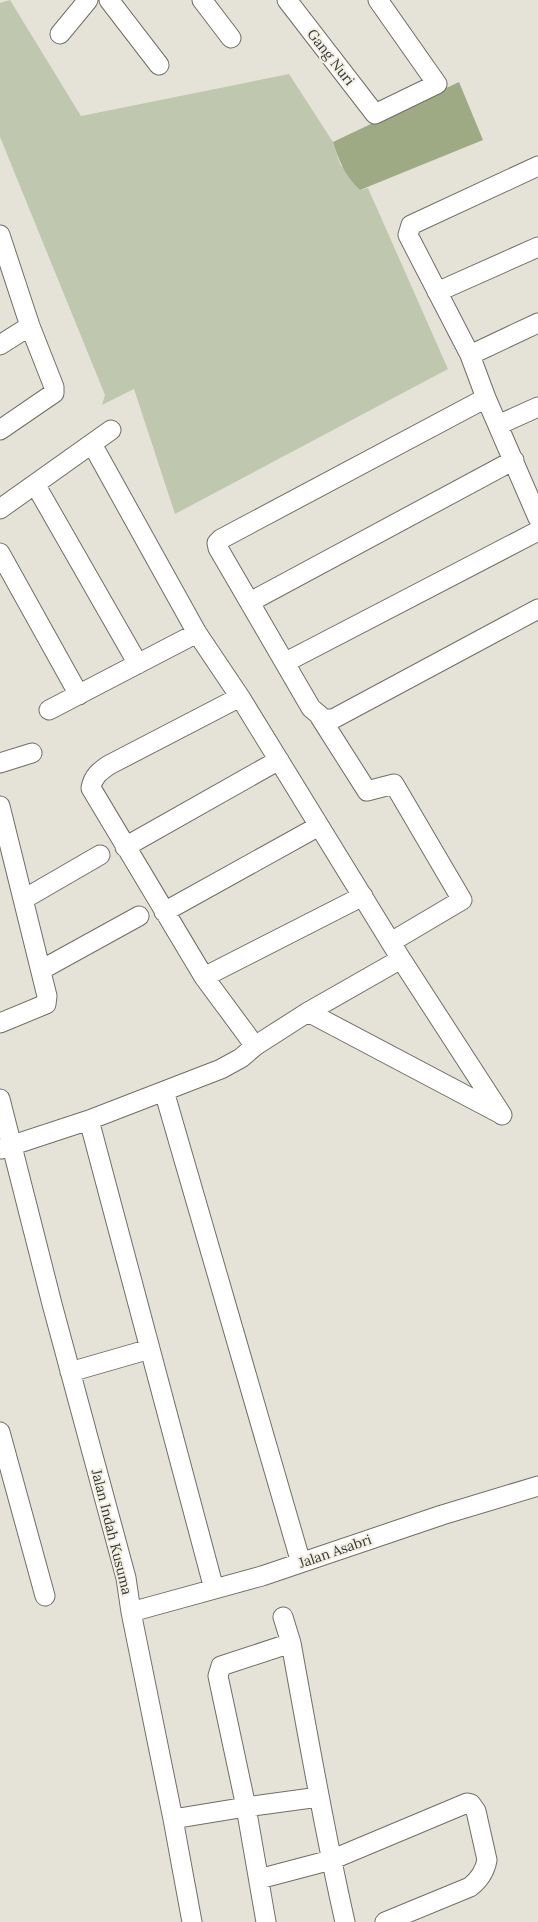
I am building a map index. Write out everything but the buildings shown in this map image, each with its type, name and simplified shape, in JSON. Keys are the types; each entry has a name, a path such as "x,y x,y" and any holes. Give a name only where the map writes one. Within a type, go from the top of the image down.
{"street":[{"path":"60,34 88,0"},
{"path":"110,0 159,65"},
{"path":"202,0 231,38"},
{"name":"Gang Nuri","path":"287,0 375,114 437,84 378,0"},
{"path":"538,166 411,225 408,235 470,355 486,398 514,460 534,492 538,518"},
{"path":"0,235 3,257 54,383 54,393 0,430"},
{"path":"438,292 538,247"},
{"path":"470,355 538,323"},
{"path":"0,345 30,326"},
{"path":"391,942 462,900 394,784 366,791 320,717 311,708 286,662 218,548 217,543 221,539 486,398"},
{"path":"498,425 538,407"},
{"path":"0,509 111,430"},
{"path":"92,444 197,633 240,697 401,959 502,1115 308,1012"},
{"path":"250,602 514,460"},
{"path":"35,484 138,664"},
{"path":"286,662 538,531"},
{"path":"0,552 79,695"},
{"path":"320,717 333,719 538,609"},
{"path":"49,710 197,633"},
{"path":"240,697 98,772 91,788 204,977 255,1046"},
{"path":"0,763 32,753"},
{"path":"125,847 278,760"},
{"path":"0,806 47,996 46,1004 0,1023"},
{"path":"164,912 319,826"},
{"path":"24,899 100,856"},
{"path":"204,977 363,896"},
{"path":"41,970 140,916"},
{"path":"6,1148 89,1120 221,1070 242,1058 255,1046 308,1012 401,959"},
{"path":"164,1091 301,1563"},
{"name":"Jalan Indah Kusuma","path":"0,1100 6,1148 126,1578 192,1922"},
{"path":"89,1120 214,1589"},
{"path":"70,1372 150,1349"},
{"path":"0,1432 45,1596"},
{"name":"Jalan Asabri","path":"131,1612 301,1563 442,1515 538,1486"},
{"path":"283,1617 291,1642 331,1860 345,1922"},
{"path":"266,1922 246,1807 218,1676 222,1666 228,1663 291,1642"},
{"path":"173,1818 319,1797"},
{"path":"259,1879 331,1860 467,1803 471,1804 476,1811 487,1860 486,1867 478,1880 470,1887 385,1922"}],"green space":[{"path":"10,0 81,116 289,74 333,142 340,164 360,190 368,188 448,369 175,514 134,389 102,405 105,395 0,137 0,3"},
{"path":"459,82 483,140 360,190 343,168 333,142"}]}
